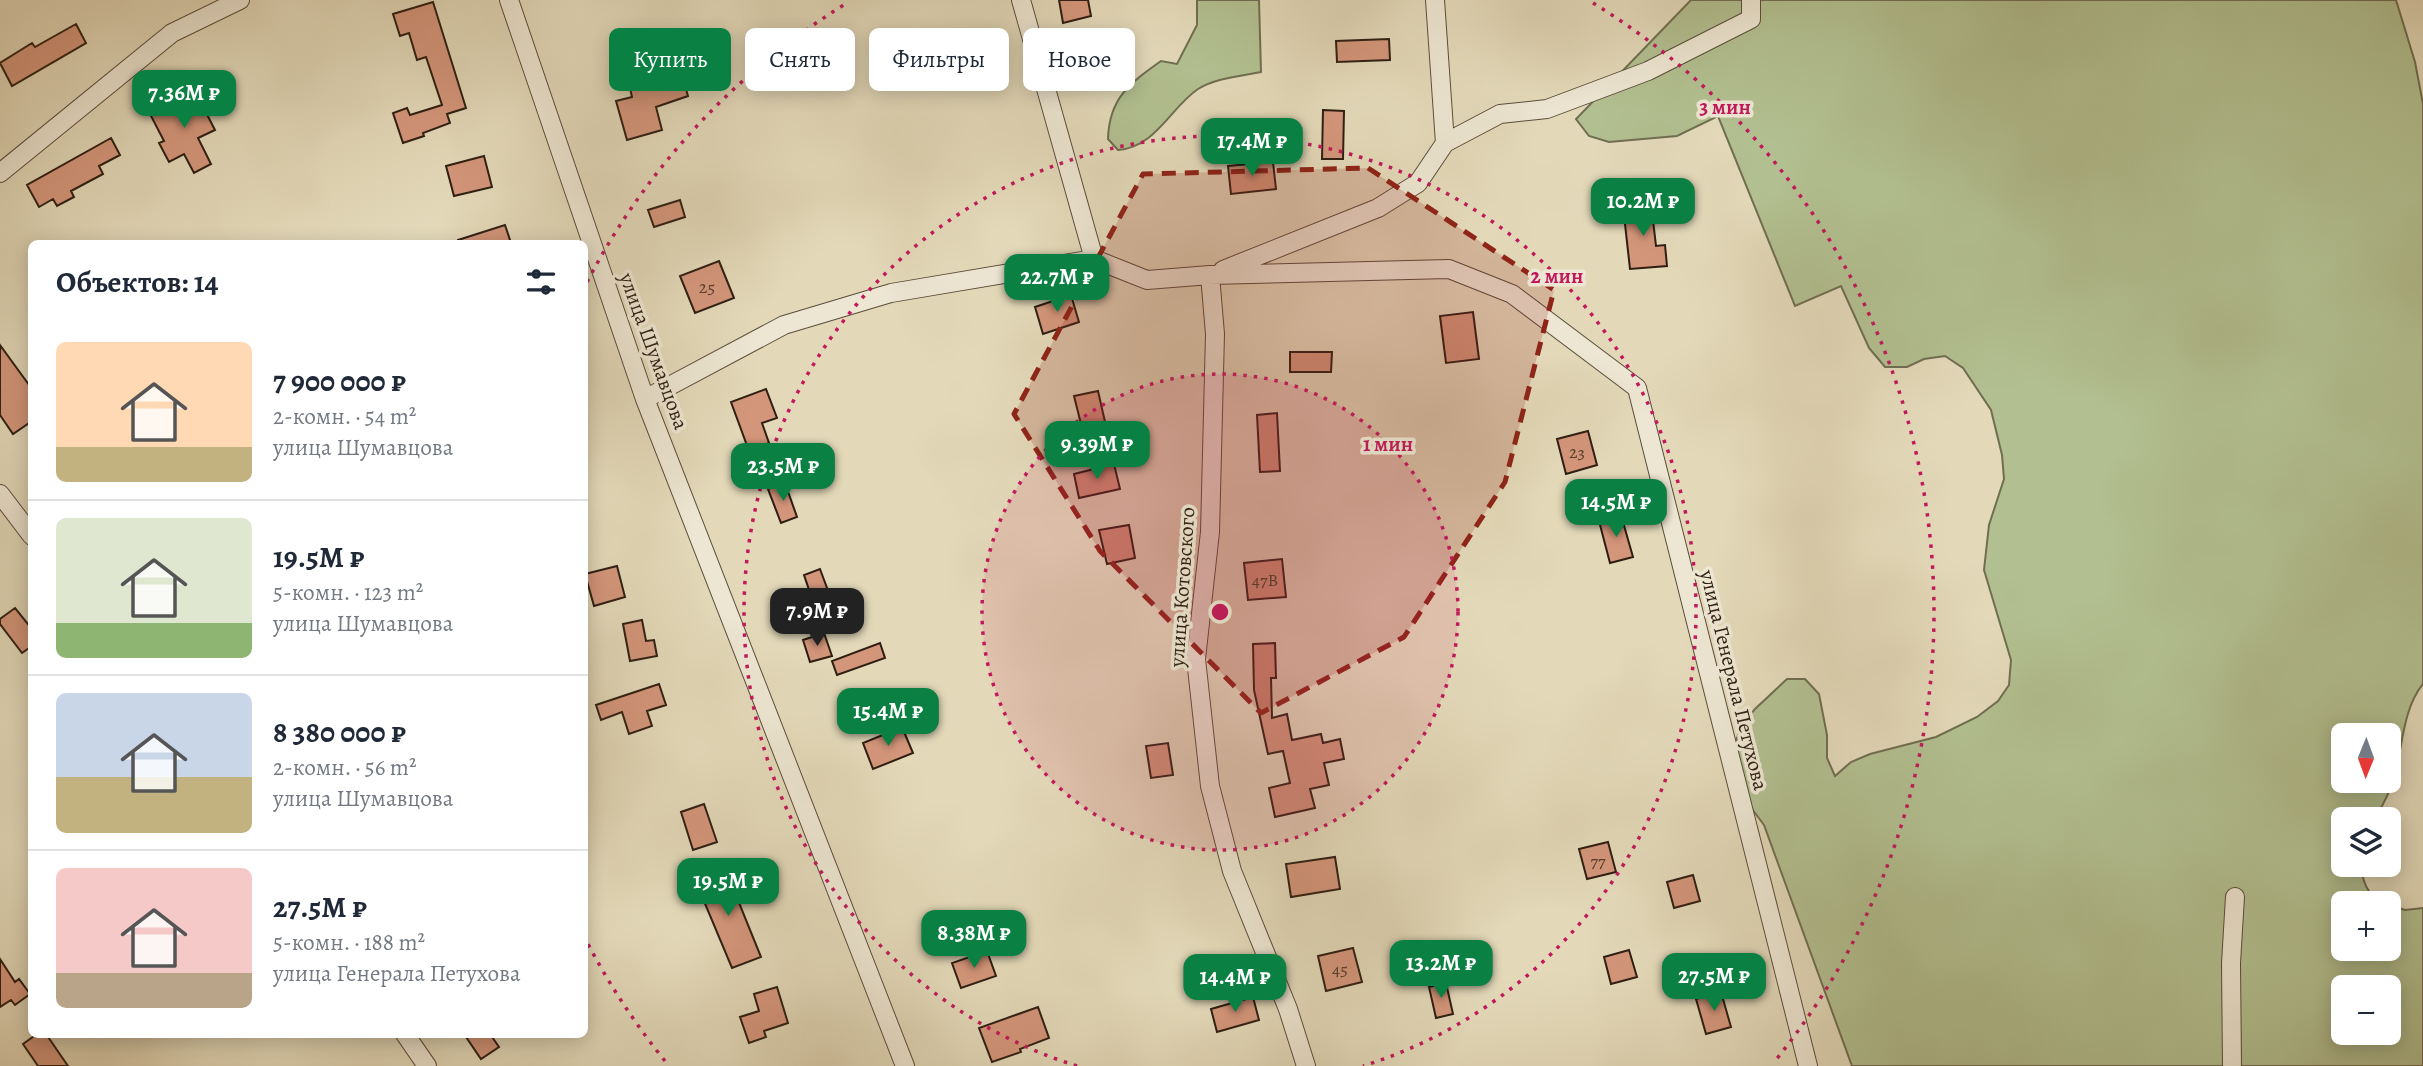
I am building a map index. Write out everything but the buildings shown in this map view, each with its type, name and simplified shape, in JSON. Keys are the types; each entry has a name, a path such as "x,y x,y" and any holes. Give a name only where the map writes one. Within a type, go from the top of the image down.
{"street":[{"path":"0,173 172,33 240,0"},
{"name":"улица Шумавцова","path":"509,0 645,399 905,1066"},
{"path":"1021,0 1094,259"},
{"path":"1435,0 1444,143"},
{"path":"645,399 784,325 891,293 1094,259 1147,280 1210,275 1378,208 1419,183 1444,143 1500,114 1547,109 1648,71 1751,19 1751,0"},
{"name":"улица Генерала Петухова","path":"1210,275 1449,269 1512,294 1637,388 1808,1066"},
{"name":"улица Котовского","path":"1210,275 1215,334 1210,519 1196,659 1210,786 1232,871 1288,1009 1306,1066"},
{"path":"0,494 28,531"},
{"path":"2232,1066 2231,963 2235,897"},
{"path":"408,1038 427,1066"}],"highlighted area":[{"path":"1368,168 1554,290 1505,482 1404,637 1261,713 1100,551 1014,414 1143,174"}],"green space":[{"path":"1197,0 1259,0 1261,72 1205,85 1188,97 1143,142 1118,150 1108,139 1109,125 1117,102 1125,91 1135,91 1135,81 1161,61 1177,64 1197,25"},
{"path":"1691,0 2396,0 2415,62 2423,104 2423,684 2410,707 2401,746 2401,723 2331,723 2331,793 2388,793 2381,807 2331,807 2331,877 2363,877 2369,891 2331,891 2331,961 2401,961 2401,909 2423,908 2423,1066 1852,1066 1764,825 1740,793 1734,746 1741,727 1755,709 1787,679 1805,679 1819,694 1827,735 1827,758 1835,776 1851,762 1870,754 1936,737 1977,717 1998,701 2009,685 2011,660 1984,570 1989,525 2004,479 2002,455 1991,410 1963,368 1945,356 1924,359 1907,367 1885,367 1869,348 1841,286 1795,306 1718,116 1677,136 1609,142 1589,136 1576,119"}]}
